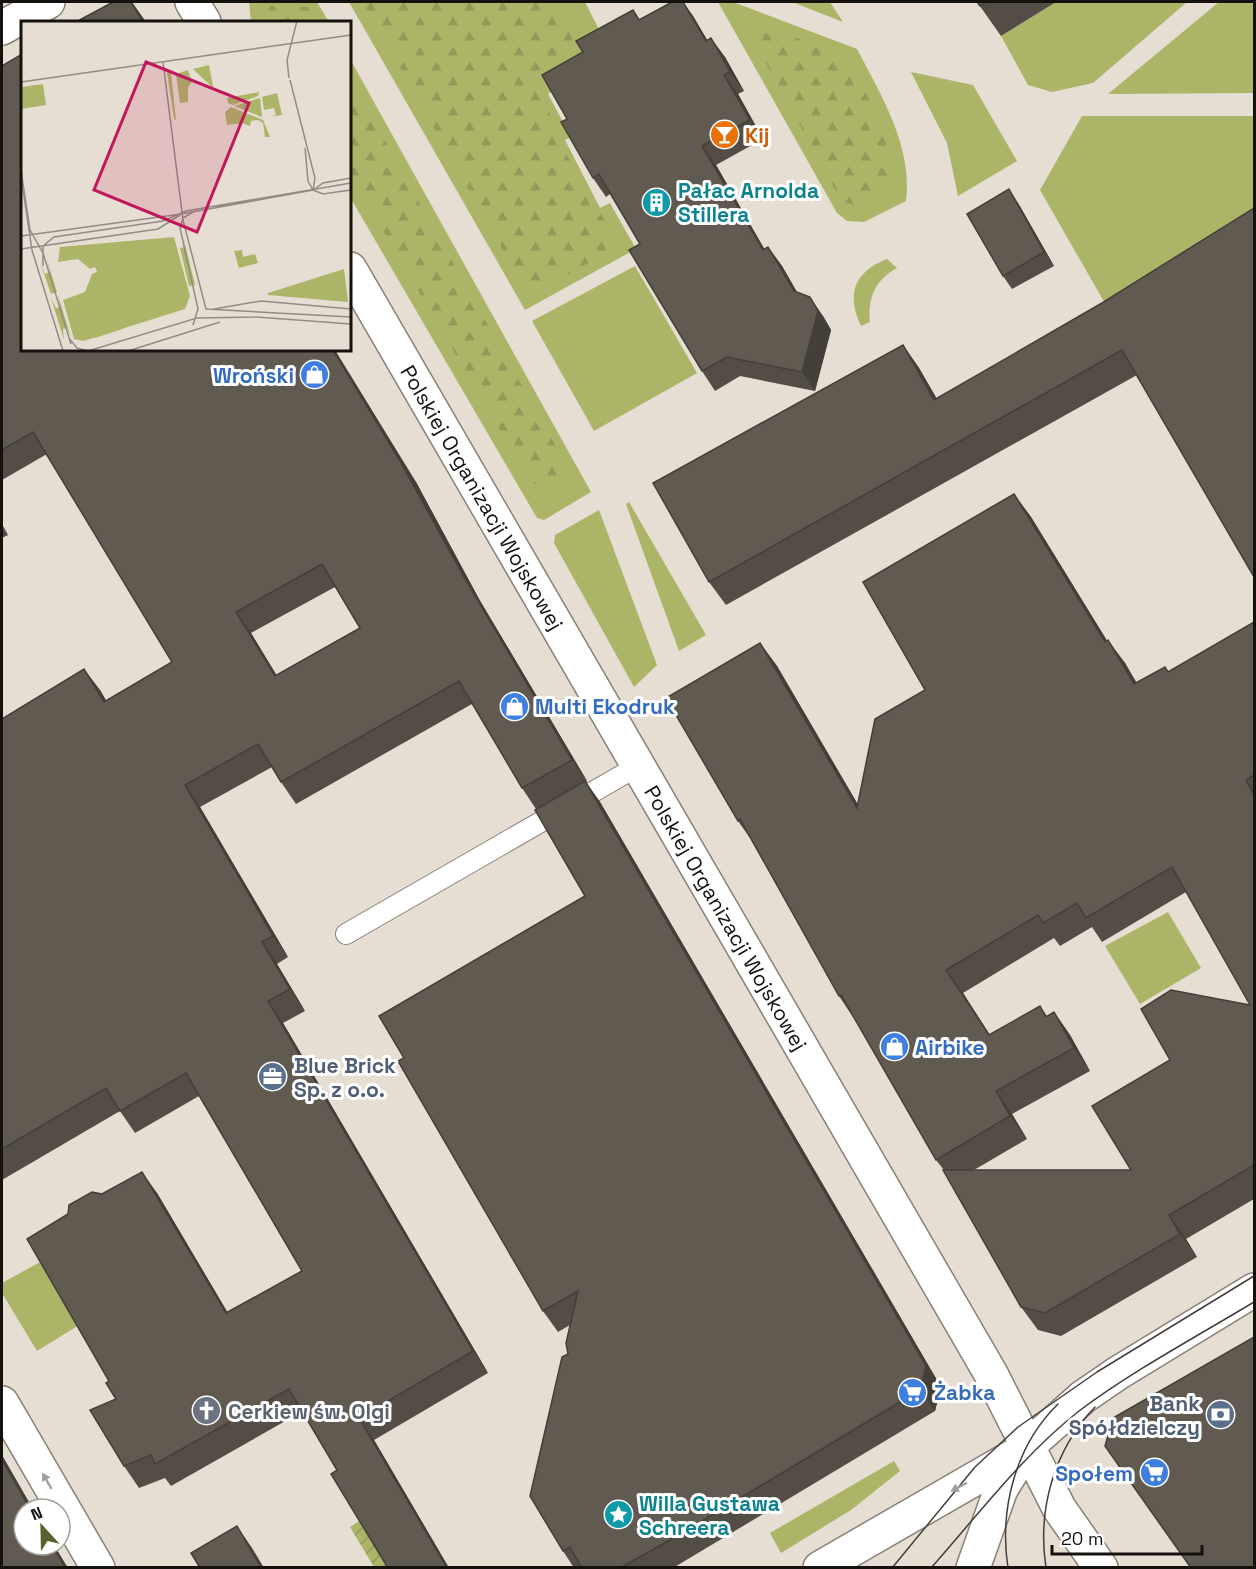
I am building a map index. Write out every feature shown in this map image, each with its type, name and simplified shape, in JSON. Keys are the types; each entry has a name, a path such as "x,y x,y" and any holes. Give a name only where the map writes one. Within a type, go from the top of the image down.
{"street":[{"path":"2,28 48,2"},
{"path":"192,2 203,21"},
{"name":"Polskiej Organizacji Wojskowej","path":"351,270 991,1374 1059,1508 1101,1568"},
{"path":"820,1568 1027,1447 1083,1397 1254,1290"},
{"path":"2,1403 98,1568"},
{"path":"973,1568 1000,1489 1027,1447"}],"lane":[{"path":"346,934 638,766"}],"green space":[{"path":"249,2 317,2 328,21 251,21"},
{"path":"349,2 585,2 607,45 588,71 548,94 571,137 565,140 600,208 610,203 636,249 525,310"},
{"path":"363,2 558,2 567,14 571,25 573,35 571,46 561,65 542,83 555,135 607,224 615,249 566,275 524,288"},
{"path":"718,2 733,2 857,49 885,103 900,141 907,181 906,201 864,222 847,221 837,213"},
{"path":"792,2 830,2 843,22"},
{"path":"1056,2 1187,2 1093,83 1052,92 1028,85 1001,36"},
{"path":"1219,2 1254,2 1254,93 1108,94"},
{"path":"270,6 309,7 317,21 263,21"},
{"path":"783,31 841,59 868,96 892,159 893,190 866,207 842,202 759,50 764,34"},
{"path":"351,61 591,492 544,520 537,518 351,199"},
{"path":"911,72 973,85 1017,161 958,196 947,143"},
{"path":"351,81 568,468 559,489 531,483 351,176"},
{"path":"1082,116 1254,116 1254,242 1118,326 1040,190"},
{"path":"887,259 897,268 890,272 874,290 869,313 870,322 861,326 854,304 856,285 867,270"},
{"path":"635,266 697,373 594,431 532,321"},
{"path":"629,502 706,635 679,651 626,504"},
{"path":"599,510 657,665 634,687 554,543 555,535"},
{"path":"1168,912 1201,968 1140,1004 1105,946"},
{"path":"42,1261 79,1325 37,1351 2,1293 2,1283"},
{"path":"894,1461 900,1471 851,1510 781,1553 770,1533"},
{"path":"361,1520 392,1567 374,1567 350,1527"}],"building":[{"path":"113,2 131,2 142,21 78,21"},
{"name":"Pałac Arnolda Stillera","path":"672,2 683,2 706,41 711,38 730,72 724,75 750,120 702,146 763,250 768,247 794,291 810,297 818,311 802,372 727,357 702,371 629,250 640,244 599,174 593,178 561,122 567,119 542,75 583,52 576,41 633,10 639,20"},
{"path":"21,55 21,351 334,351 400,461 464,577 572,760 522,788 459,681 281,782 258,744 185,785 273,936 262,942 290,989 268,1001 473,1351 359,1418 447,1568 388,1568 331,1474 337,1470 289,1389 155,1464 151,1455 124,1466 90,1410 116,1399 106,1383 109,1381 27,1239 68,1214 69,1205 92,1192 102,1194 142,1172 226,1313 302,1271 186,1073 120,1111 106,1088 2,1149 2,719 84,669 104,702 172,662 33,432 2,450 2,66","holes":["322,564 360,628 275,676 236,612"]},
{"path":"1009,189 1044,252 1003,276 967,214"},
{"path":"1254,208 1254,577 1122,350 709,582 653,483 903,345 934,400 1102,303"},
{"path":"1014,494 1105,642 1108,640 1134,684 1165,667 1168,672 1254,622 1254,775 1246,780 1254,795 1254,1165 1169,1215 1180,1234 1045,1313 1021,1307 943,1170 1131,1170 1092,1106 1170,1060 1141,1009 1171,990 1250,1005 1172,867 1086,918 1077,903 1043,923 1038,915 946,970 989,1035 1040,1006 1046,1017 1054,1012 1074,1048 996,1091 1010,1116 936,1160 841,995 839,996 740,819 738,821 666,698 760,643 857,808 875,719 925,690 863,582"},
{"path":"585,781 926,1366 920,1390 620,1568 582,1568 570,1547 563,1551 530,1496 562,1357 568,1354 566,1343 578,1291 543,1311 398,1061 404,1058 379,1016 585,896 535,810"},
{"path":"1254,1337 1254,1568 1191,1568 1105,1446 1113,1418"},
{"path":"2,1460 23,1497 12,1497 12,1557 59,1557 65,1568 2,1568"},
{"path":"237,1526 261,1568 200,1568 191,1553"}],"tram line":[{"path":"892,1568 975,1467 1018,1427 1097,1372 1254,1276"},
{"path":"931,1568 1020,1466 1058,1428 1100,1396 1143,1368 1254,1302"},
{"path":"1008,1568 1006,1524 1014,1480 1031,1439 1058,1404"},
{"path":"1046,1568 1044,1524 1052,1482 1069,1442 1095,1407"}],"place":[{"name":"Kij","path":"724,135"},
{"name":"Pałac Arnolda Stillera","path":"657,202"},
{"name":"Wroński","path":"315,375"},
{"name":"Multi Ekodruk","path":"514,706"},
{"name":"Airbike","path":"894,1047"},
{"name":"Blue Brick Sp. z o.o.","path":"273,1077"},
{"name":"Żabka","path":"913,1392"},
{"name":"Cerkiew św. Olgi","path":"207,1411"},
{"name":"Bank Spółdzielczy","path":"1221,1415"},
{"name":"Społem","path":"1154,1473"},
{"name":"Willa Gustawa Schreera","path":"618,1515"}]}
